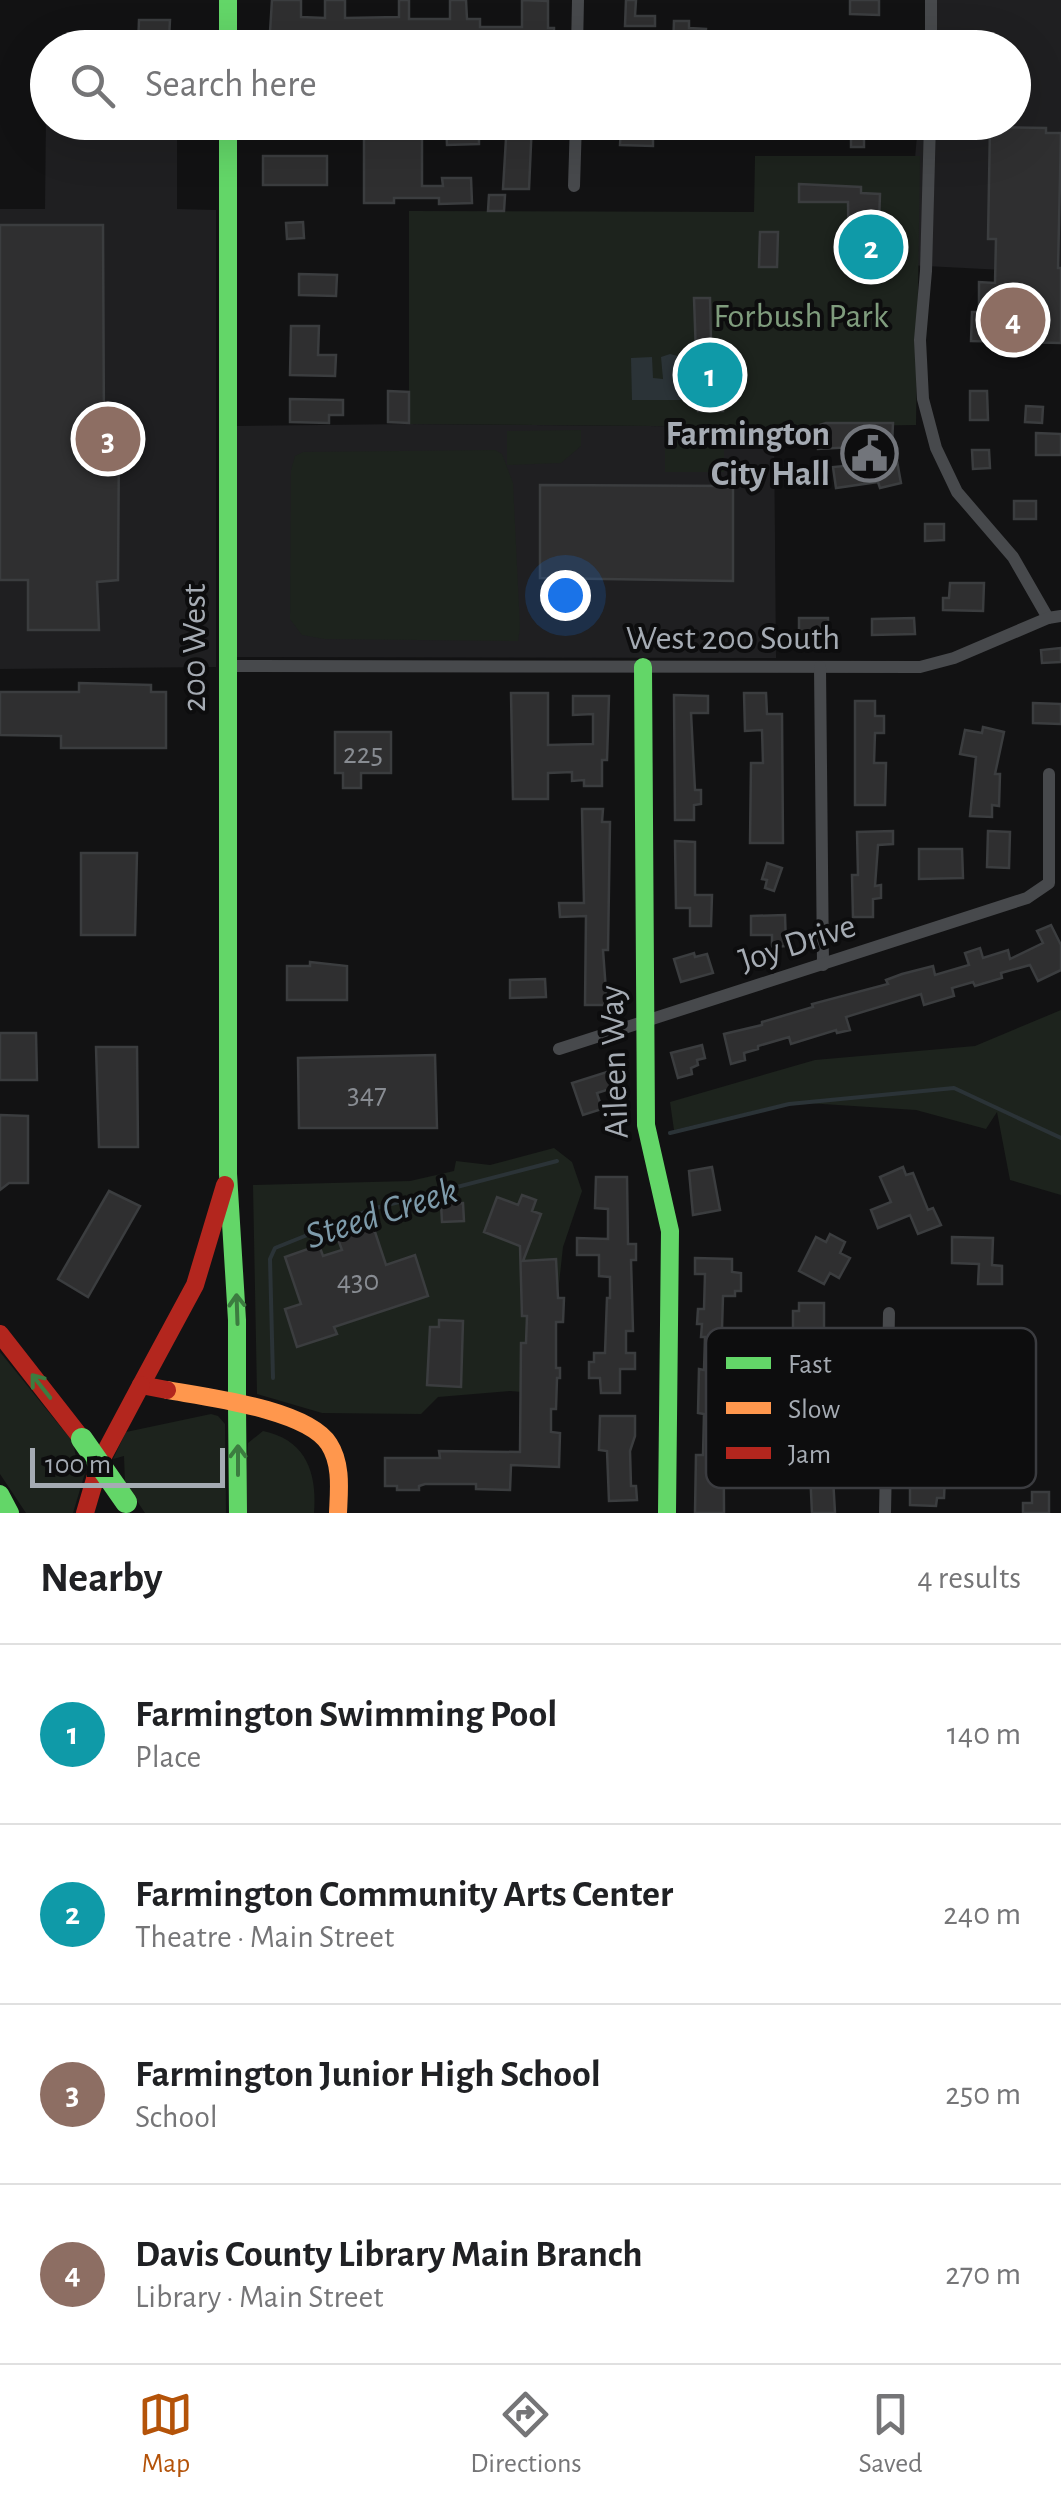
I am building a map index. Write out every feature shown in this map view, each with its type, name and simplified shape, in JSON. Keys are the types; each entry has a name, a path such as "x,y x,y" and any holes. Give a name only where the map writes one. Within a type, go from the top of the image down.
{"main road":[{"path":"228,0 228,30"},
{"name":"200 West","path":"228,140 228,1174"},
{"name":"Aileen Way","path":"643,667 646,1125 670,1231 667,1513"},
{"path":"85,1513 100,1462 196,1285 228,1174"},
{"path":"228,1174 236,1302 238,1513"},
{"path":"0,1334 82,1439 129,1508"},
{"path":"141,1385 303,1422 322,1434 338,1470 338,1513"},
{"path":"0,1494 10,1513"}],"street":[{"path":"577,30 578,0"},
{"path":"931,0 931,30"},
{"path":"574,186 575,140"},
{"path":"930,140 920,340 923,400 936,448 957,492 1014,557 1055,617"},
{"name":"West 200 South","path":"228,666 920,667 954,658 1055,617"},
{"path":"820,668 823,965"},
{"name":"Joy Drive","path":"559,1050 1027,898 1049,883 1050,774"},
{"path":"888,1313 888,1328"},
{"path":"885,1488 885,1513"}],"shaded area":[{"path":"929,0 1061,0 1061,273 906,265 917,140 1031,140 1031,30 926,30"},
{"path":"46,140 177,140 177,209 216,210 216,667 0,669 0,209 45,209"},
{"path":"652,357 653,378 663,379 661,357 682,357 681,400 632,400 631,358"},
{"path":"237,426 774,427 776,658 237,657"}],"green space":[{"name":"Forbush Park","path":"755,156 920,156 916,425 409,424 409,211 754,212"},
{"path":"581,430 581,446 561,463 507,465 507,431"},
{"path":"665,434 724,434 724,472 665,472"},
{"path":"495,450 502,454 513,483 518,641 324,639 302,635 290,619 291,470 295,456 303,452"},
{"path":"1061,1010 1061,1195 1010,1180 997,1112 986,1129 916,1110 791,1102 674,1130 670,1102 815,1060 975,1046"},
{"path":"554,1148 572,1162 582,1191 563,1247 547,1394 510,1391 438,1397 421,1414 322,1413 257,1394 253,1185 410,1181 454,1171 456,1161 490,1165"},
{"path":"0,1352 73,1442 78,1467 88,1463 73,1513 26,1513 0,1474"},
{"path":"211,1414 225,1424 226,1513 145,1513 125,1483 124,1456 113,1459 126,1432"},
{"path":"263,1431 290,1442 306,1461 313,1485 314,1513 243,1513 248,1443"}],"building":[{"path":"272,0 301,0 301,17 325,18 325,0 345,0 345,18 399,17 399,0 409,0 409,19 450,19 450,0 466,0 467,19 480,19 480,27 522,27 522,0 548,1 548,28 554,28 554,30 270,30"},
{"path":"626,0 636,0 635,16 655,16 655,26 625,26"},
{"path":"850,0 879,0 879,15 850,14"},
{"path":"139,20 170,20 169,30 139,30"},
{"path":"674,21 689,21 689,28 706,29 706,30 674,30"},
{"path":"1031,128 1061,133 1061,343 971,341 972,312 979,312 979,282 995,283 996,239 988,239 990,140 1031,140"},
{"path":"364,140 422,140 422,186 443,186 442,178 471,178 472,203 439,204 439,198 394,198 394,203 364,203"},
{"path":"447,140 479,140 479,144 447,145"},
{"path":"506,140 531,140 529,189 503,189"},
{"path":"620,140 653,140 653,146 620,145"},
{"path":"851,140 864,140 864,147 851,147"},
{"path":"263,156 327,156 327,185 263,185"},
{"path":"799,184 861,187 861,193 880,194 879,223 892,223 892,277 849,276 848,202 799,202"},
{"path":"489,195 505,195 504,211 488,211"},
{"path":"303,222 304,238 287,239 286,223"},
{"path":"0,225 103,225 104,435 119,436 118,580 97,582 99,630 28,630 28,580 0,580"},
{"path":"760,232 778,232 777,267 759,267"},
{"path":"299,274 337,275 336,296 299,295"},
{"path":"694,298 710,298 711,340 721,340 723,411 698,411"},
{"path":"291,326 319,326 318,355 336,355 335,376 290,375"},
{"path":"388,391 409,392 409,423 388,422"},
{"path":"970,391 987,391 988,420 970,420"},
{"path":"290,399 343,400 343,415 329,415 329,423 290,422"},
{"path":"1026,406 1043,407 1042,423 1025,422"},
{"path":"893,423 892,445 818,449 817,426"},
{"path":"1036,433 1061,434 1061,455 1036,455"},
{"path":"972,450 989,450 990,468 973,469"},
{"path":"897,461 901,483 880,488 878,482 836,488 833,467"},
{"path":"540,485 733,486 733,581 540,578"},
{"path":"1014,501 1036,501 1036,519 1014,519"},
{"path":"925,524 944,524 944,540 925,541"},
{"path":"950,583 984,583 983,611 943,610 943,598 949,598"},
{"path":"799,618 828,618 828,636 799,635"},
{"path":"914,618 915,634 872,635 872,619"},
{"path":"1061,648 1061,662 1042,663 1041,650"},
{"path":"79,683 151,685 151,692 166,692 166,748 61,748 61,736 0,735 0,692 79,692"},
{"path":"511,693 548,693 548,745 593,744 593,714 573,715 573,696 609,696 602,786 572,781 572,772 548,773 548,799 513,799"},
{"path":"744,693 766,693 767,714 782,714 783,843 750,843 751,763 763,763 762,730 745,731"},
{"path":"674,695 708,696 708,713 691,713 695,790 701,790 701,804 694,805 694,820 675,820"},
{"path":"855,701 875,701 875,716 884,716 884,733 875,733 874,763 886,763 885,805 855,805"},
{"path":"1033,703 1061,704 1061,724 1033,723"},
{"path":"983,727 1004,732 995,774 1000,774 999,806 992,805 992,817 970,816 976,757 960,754 965,730 982,733"},
{"path":"335,732 391,732 391,773 361,773 361,788 343,788 343,773 335,773"},
{"path":"582,809 603,809 602,822 610,822 608,950 603,950 607,1005 585,1005 586,916 560,917 559,903 584,903"},
{"path":"893,831 893,844 878,845 875,886 881,885 881,898 873,899 873,917 853,917 852,875 858,875 857,832"},
{"path":"988,831 1010,832 1009,868 987,867"},
{"path":"675,841 695,842 695,895 712,895 711,926 690,926 690,908 676,908"},
{"path":"919,849 962,849 963,878 919,879"},
{"path":"81,853 137,853 135,935 81,935"},
{"path":"767,863 782,868 774,891 765,888 767,880 762,879"},
{"path":"785,915 786,946 772,947 772,935 751,935 751,916"},
{"path":"1051,925 1061,945 1061,970 1038,981 1030,965 975,986 973,982 952,988 954,996 924,1005 921,994 846,1017 850,1030 836,1030 791,1044 789,1037 758,1046 744,1053 745,1060 731,1064 724,1034 762,1025 813,1007 812,1004 888,984 886,980 902,974 933,966 935,975 969,965 965,953 980,948 983,958 1008,950 1010,959 1043,943 1037,931"},
{"path":"694,953 695,957 707,954 713,973 681,982 674,959"},
{"path":"310,962 347,966 347,1000 287,1000 287,966 310,966"},
{"path":"545,979 546,997 510,998 510,980"},
{"path":"0,1033 36,1033 37,1080 0,1080"},
{"path":"702,1045 705,1058 697,1060 692,1074 678,1078 671,1053"},
{"path":"96,1047 137,1047 138,1147 99,1147"},
{"path":"435,1055 437,1128 299,1128 298,1058"},
{"path":"610,1071 616,1087 597,1093 602,1109 583,1115 572,1083"},
{"path":"0,1115 28,1116 28,1183 9,1183 0,1190"},
{"path":"712,1167 720,1210 693,1215 689,1171"},
{"path":"903,1167 906,1175 913,1173 928,1210 933,1208 941,1225 918,1234 910,1215 878,1228 871,1210 891,1202 880,1177"},
{"path":"596,1177 627,1177 628,1244 636,1244 636,1260 631,1260 633,1331 626,1331 626,1353 635,1353 635,1369 620,1369 620,1393 601,1393 600,1378 589,1378 589,1362 594,1362 594,1353 605,1353 610,1298 610,1277 599,1276 599,1255 577,1255 577,1238 608,1239 608,1209 595,1208"},
{"path":"109,1191 140,1206 88,1297 58,1279"},
{"path":"522,1195 536,1200 532,1211 541,1214 523,1261 556,1259 558,1298 564,1298 563,1322 556,1322 556,1368 560,1368 560,1378 556,1409 551,1409 551,1432 560,1433 559,1467 511,1465 510,1490 476,1489 476,1484 425,1484 419,1490 385,1486 385,1458 440,1458 439,1451 520,1452 521,1343 526,1343 527,1316 522,1316 520,1246 484,1232 497,1197 518,1205"},
{"path":"463,1203 464,1221 442,1222 441,1204"},
{"path":"372,1223 386,1265 415,1255 428,1296 334,1327 337,1334 297,1347 285,1309 301,1304 285,1257 319,1245 323,1256 342,1250 336,1234"},
{"path":"830,1234 845,1242 840,1253 850,1258 839,1278 830,1273 824,1284 799,1271 816,1237 826,1242"},
{"path":"952,1237 993,1238 992,1265 1002,1266 1002,1284 978,1284 979,1264 952,1263"},
{"path":"695,1258 732,1259 732,1272 741,1273 741,1291 735,1291 735,1296 723,1296 722,1328 706,1328 706,1488 724,1488 724,1513 695,1513 696,1455 703,1455 704,1414 698,1413 699,1369 704,1370 705,1337 701,1337 702,1324 697,1324 698,1309 704,1309 705,1274 695,1274"},
{"path":"799,1303 824,1303 824,1328 793,1328 793,1311 799,1311"},
{"path":"439,1320 463,1321 461,1387 427,1385 430,1327 439,1327"},
{"path":"600,1416 635,1416 630,1451 631,1486 636,1486 637,1500 609,1501 607,1451 599,1450"},
{"path":"811,1488 834,1488 835,1513 812,1513"},
{"path":"910,1488 944,1488 944,1498 937,1498 936,1506 910,1505"},
{"path":"1032,1492 1049,1492 1049,1513 1023,1513 1023,1503 1032,1503"}],"waterway":[{"name":"Steed Creek","path":"670,1133 789,1104 954,1088 1061,1138"},
{"name":"Steed Creek","path":"273,1378 270,1259 275,1248 372,1209 557,1161"}],"traffic: fast":[{"path":"228,0 228,30"},
{"path":"228,140 228,1174 237,1320 237,1406"},
{"path":"643,667 646,1125 670,1231 667,1513"},
{"path":"237,1406 238,1513"},
{"path":"82,1439 126,1502"},
{"path":"0,1494 10,1513"}],"traffic: slow":[{"path":"167,1390 254,1406 317,1432 329,1444 336,1460 338,1513"}],"traffic: jam":[{"path":"167,1390 141,1385 195,1285 225,1185"},
{"path":"0,1334 82,1439"},
{"path":"85,1513 100,1462 141,1385"}],"place":[{"name":"Farmington Community Arts Center","path":"871,247"},
{"name":"Davis County Library Main Branch","path":"1013,320"},
{"name":"Farmington Swimming Pool","path":"710,375"},
{"name":"Farmington Junior High School","path":"108,439"},
{"name":"Farmington City Hall","path":"869,453"}]}
